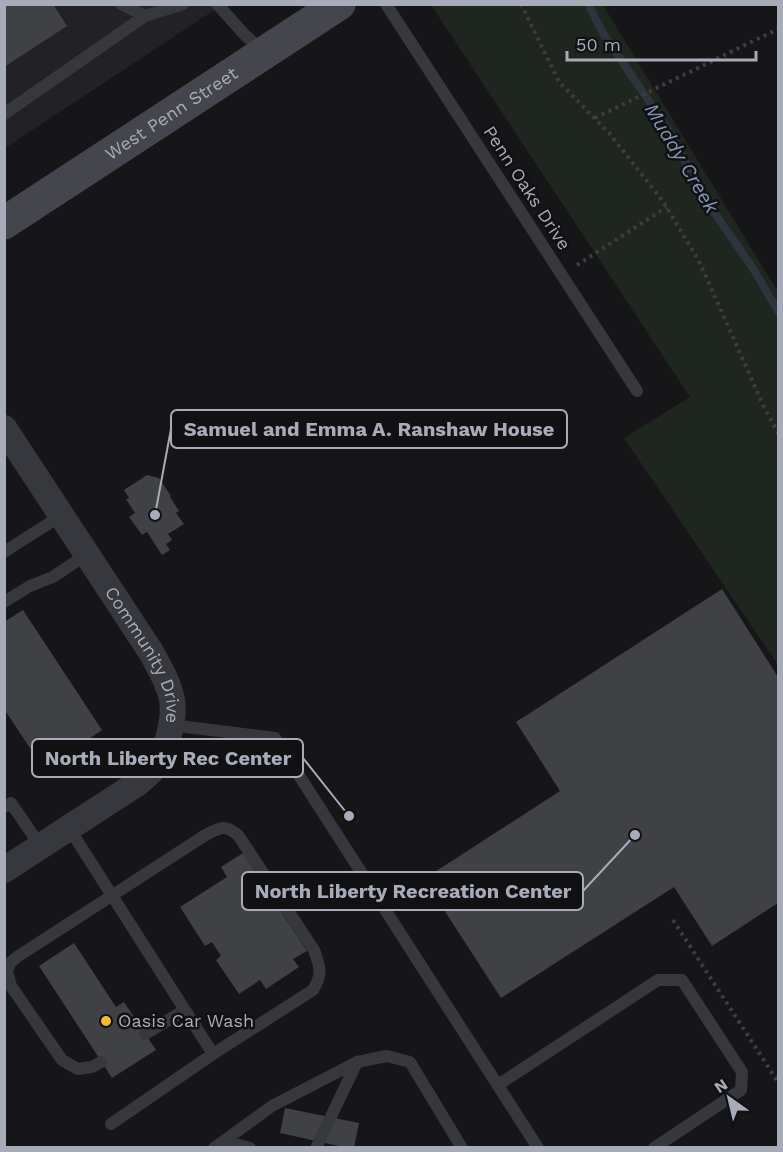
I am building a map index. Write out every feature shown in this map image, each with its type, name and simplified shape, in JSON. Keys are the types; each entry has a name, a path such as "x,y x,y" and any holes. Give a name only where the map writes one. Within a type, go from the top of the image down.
{"main road":[{"name":"West Penn Street","path":"4,223 339,4"}],"street":[{"name":"Community Drive","path":"4,428 152,652 165,678 172,700 171,725 165,749 156,767 138,783 4,870"}],"lane":[{"path":"121,4 145,16"},
{"path":"4,114 145,16 183,4"},
{"path":"217,4 265,53"},
{"name":"Penn Oaks Drive","path":"386,4 637,391"},
{"path":"4,552 62,515"},
{"path":"4,602 30,586 53,577 87,554"},
{"path":"171,725 275,738 538,1148"},
{"path":"4,807 11,802 41,847"},
{"path":"101,1062 92,1067 78,1069 62,1060 11,986 7,971 10,963 207,834 222,827 229,828 238,835 314,950 319,966 319,981 313,990 213,1054 111,1124"},
{"path":"69,828 213,1054"},
{"path":"498,1085 658,980 682,980 742,1072 741,1090 654,1148"},
{"path":"146,1034 185,1010"},
{"path":"219,1144 272,1107 357,1062 387,1056 410,1062 462,1148"},
{"path":"316,1148 357,1062"},
{"path":"219,1144 250,1148"}],"path":[{"path":"521,4 559,82 609,133 667,207 699,261 763,405 778,433"},
{"path":"595,118 778,29"},
{"path":"562,275 667,207"},
{"path":"673,920 778,1082"}],"shaded area":[{"path":"5,5 222,5 5,148"},
{"path":"431,5 603,5 778,292 778,665 624,438 690,397"}],"building":[{"path":"4,4 53,4 67,26 4,67"},
{"path":"147,475 159,478 171,496 179,511 176,513 184,524 168,534 172,540 166,544 170,550 162,555 147,532 142,535 129,517 135,513 126,499 129,498 124,490"},
{"path":"722,589 778,677 778,903 712,946 674,887 501,998 424,879 560,791 516,722"},
{"path":"23,610 102,730 44,769 4,709 4,622"},
{"path":"243,853 307,951 293,959 299,967 266,989 260,980 239,994 216,960 221,956 212,942 205,946 180,907 227,877 221,867"},
{"name":"Oasis Car Wash","path":"74,943 116,1007 124,1002 156,1050 112,1078 39,966"},
{"path":"285,1108 359,1123 354,1148 280,1133"}],"waterway":[{"name":"Muddy Creek","path":"588,4 604,35 666,126 705,199 754,270 778,311"}],"place":[{"name":"Samuel and Emma A. Ranshaw House","path":"155,515"},
{"name":"North Liberty Rec Center","path":"349,816"},
{"name":"North Liberty Recreation Center","path":"635,835"},
{"name":"Oasis Car Wash","path":"106,1021"}]}
